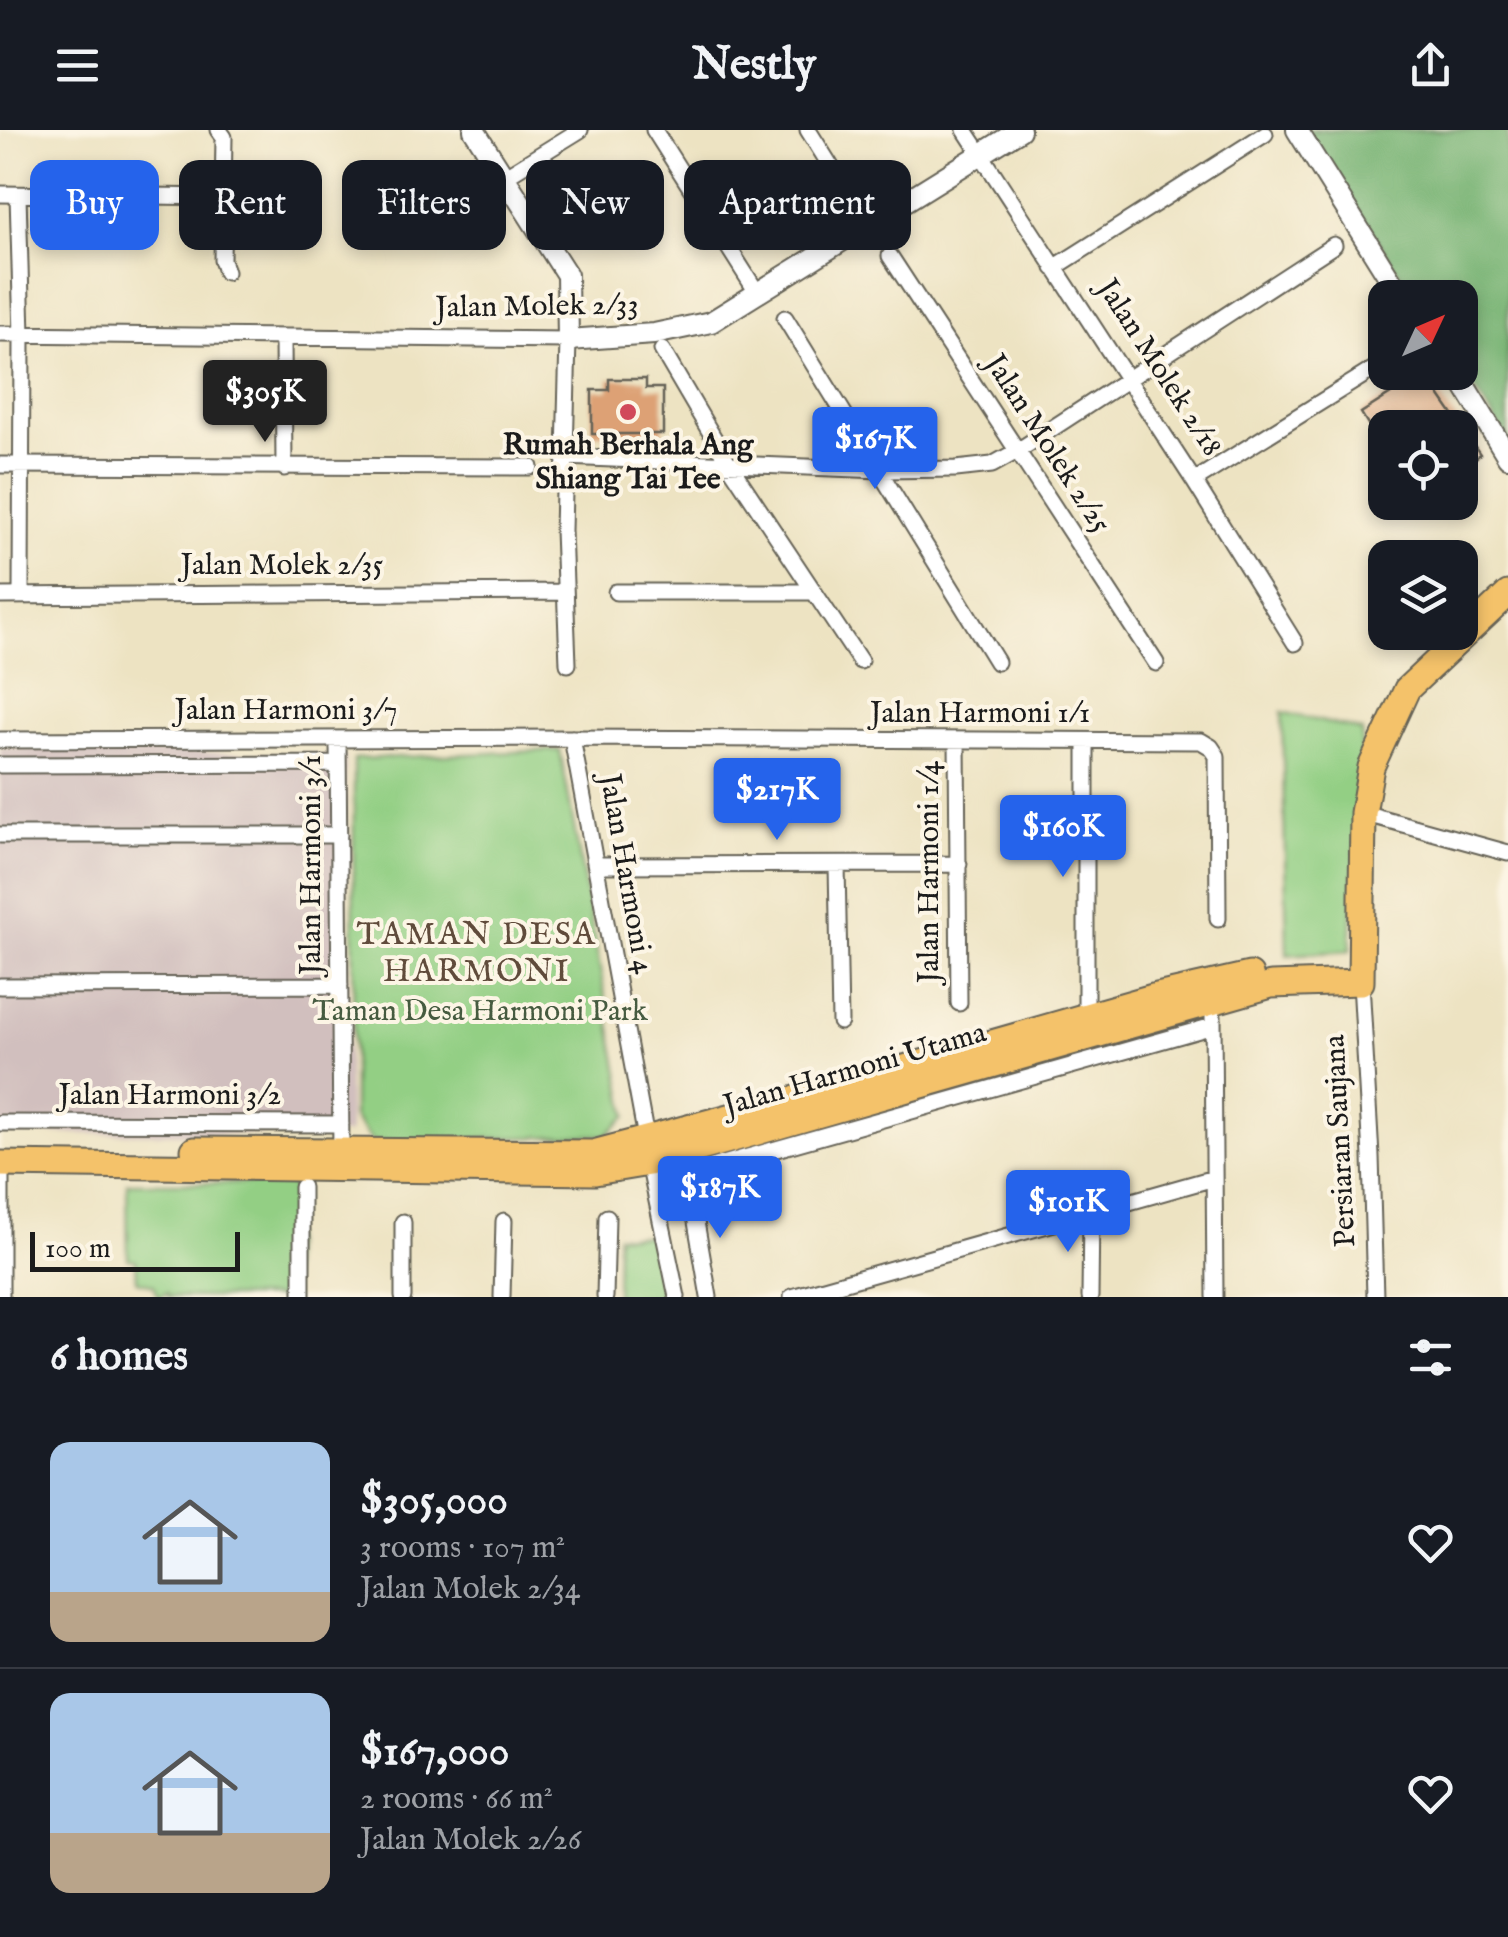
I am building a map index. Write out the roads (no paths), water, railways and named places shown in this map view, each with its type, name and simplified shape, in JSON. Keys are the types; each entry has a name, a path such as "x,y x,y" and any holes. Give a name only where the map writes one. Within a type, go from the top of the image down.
{"main road":[{"path":"1360,973 1364,813 1371,767 1407,689 1508,594"},
{"name":"Jalan Harmoni Utama","path":"1,1164 341,1161 647,1151 1213,1003 1271,970 1360,973"},
{"name":"Jalan Harmoni Utama","path":"647,1151 1086,1018 1213,1003"},
{"name":"Jalan Harmoni Utama","path":"0,1149 341,1161"}],"street":[{"path":"219,130 224,137 224,160"},
{"path":"474,130 493,160"},
{"path":"506,176 580,130"},
{"path":"654,130 758,294"},
{"path":"808,130 827,160"},
{"name":"Jalan Molek 2/18","path":"965,130 1295,643"},
{"name":"Jalan Molek 2/33","path":"0,334 568,340 654,334 711,322 1020,130"},
{"path":"1297,130 1391,280"},
{"path":"1054,268 1265,134"},
{"path":"506,180 567,275 564,592 568,664"},
{"path":"0,194 179,196"},
{"path":"18,194 22,335 20,596"},
{"path":"564,457 882,470 992,465 1334,246"},
{"path":"222,250 226,272"},
{"name":"Jalan Molek 2/25","path":"890,256 1156,663"},
{"path":"785,318 998,662"},
{"path":"283,338 284,468"},
{"path":"662,350 728,464 860,661"},
{"path":"1194,481 1368,373"},
{"path":"1467,390 1508,457"},
{"path":"0,465 530,467"},
{"name":"Jalan Molek 2/35","path":"0,596 564,592"},
{"path":"616,592 814,592"},
{"name":"Jalan Harmoni 3/7","path":"0,740 572,738"},
{"name":"Jalan Harmoni 1/1","path":"572,738 1201,741 1212,746 1217,756 1218,919"},
{"name":"Jalan Harmoni 4","path":"572,738 677,1297"},
{"name":"Jalan Harmoni 3/1","path":"338,739 341,1161"},
{"name":"Jalan Harmoni 1/4","path":"957,740 959,1004"},
{"path":"1086,742 1086,1018"},
{"path":"0,765 338,764"},
{"path":"1364,813 1508,853"},
{"path":"0,836 339,835"},
{"path":"596,865 959,864"},
{"path":"838,865 840,1022"},
{"name":"Persiaran Saujana","path":"1360,973 1371,1156 1374,1297"},
{"path":"0,986 340,985"},
{"path":"709,1297 691,1193 694,1183 709,1168 1213,1003 1215,1297"},
{"name":"Jalan Harmoni 3/2","path":"0,1123 341,1124"},
{"path":"1,1164 1,1297"},
{"path":"792,1297 841,1290 1090,1212 1214,1178"},
{"path":"302,1188 302,1297"},
{"path":"1090,1212 1090,1297"},
{"path":"605,1297 607,1217"},
{"path":"502,1297 504,1221"},
{"path":"402,1297 403,1222"}],"place":[{"name":"Rumah Berhala Ang Shiang Tai Tee","path":"628,412"}],"district":[{"name":"TAMAN DESA HARMONI","path":"477,954"}],"park label":[{"name":"Taman Desa Harmoni Park","path":"480,1012"}]}
